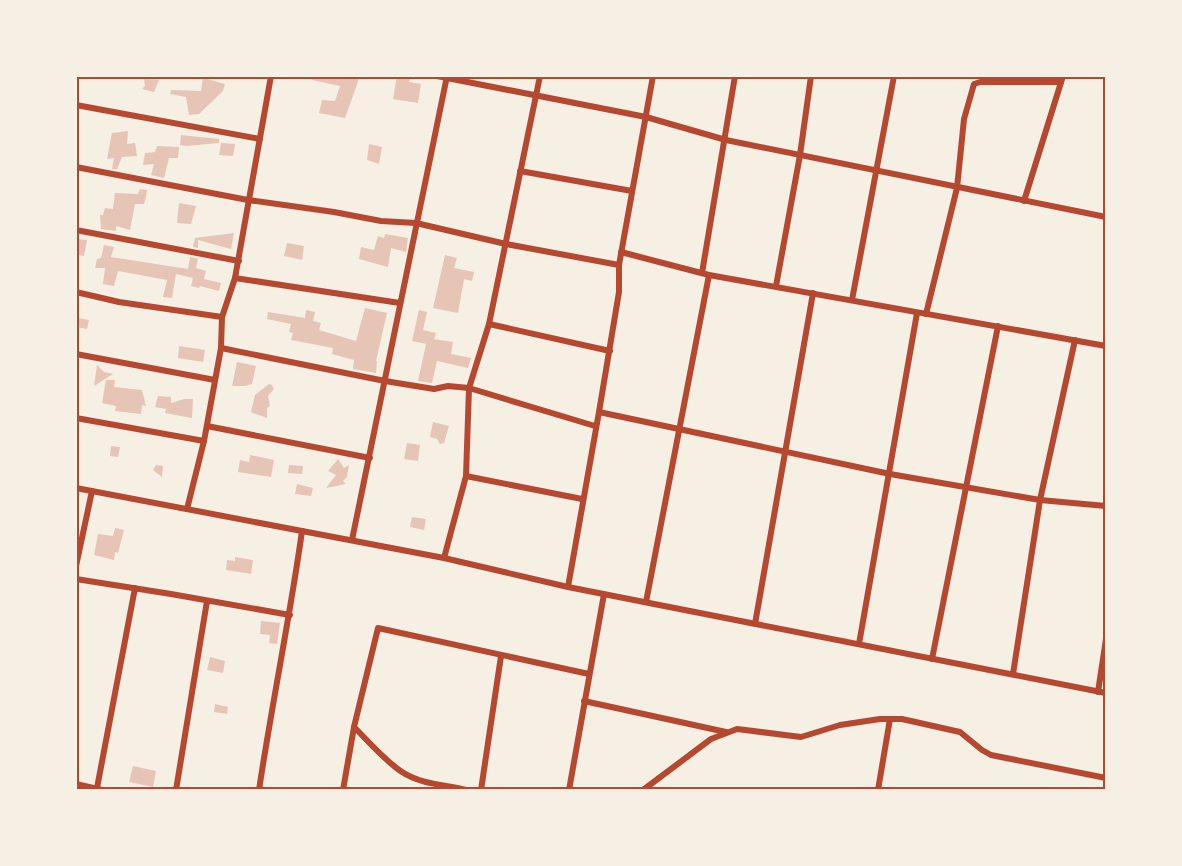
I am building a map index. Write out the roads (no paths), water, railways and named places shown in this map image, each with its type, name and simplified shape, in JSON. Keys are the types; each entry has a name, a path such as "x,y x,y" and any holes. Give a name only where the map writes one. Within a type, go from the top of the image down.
{"street":[{"path":"187,509 207,426 221,348 222,317 235,278 271,76"},
{"path":"437,76 646,117 726,140 1106,217"},
{"path":"444,558 466,477 468,388 489,324 540,76"},
{"path":"568,587 610,351 619,292 621,252 653,76"},
{"path":"646,602 679,428 735,76"},
{"path":"776,286 800,155 811,76"},
{"path":"852,300 894,76"},
{"path":"352,540 447,77"},
{"path":"926,315 957,188 964,119 974,84 1062,79 1024,201"},
{"path":"76,105 260,139"},
{"path":"76,167 248,200 381,221 416,223 506,244 619,265"},
{"path":"520,171 632,191"},
{"path":"76,230 238,261"},
{"path":"621,252 705,274 1106,346"},
{"path":"235,278 400,303"},
{"path":"76,292 119,302 222,317"},
{"path":"755,624 813,293"},
{"path":"859,644 917,313"},
{"path":"489,324 610,351"},
{"path":"933,659 998,326"},
{"path":"1014,674 1040,500 1075,340"},
{"path":"221,348 384,381 434,389 448,386 468,388 595,426"},
{"path":"76,354 215,380"},
{"path":"598,412 890,474 1040,500 1106,506"},
{"path":"76,418 204,441"},
{"path":"207,426 370,458"},
{"path":"466,477 582,499"},
{"path":"76,488 444,558 568,587 1102,692 1106,639"},
{"path":"76,566 92,491"},
{"path":"259,789 270,713 290,615 302,531"},
{"path":"76,579 290,615"},
{"path":"76,784 100,789 135,588"},
{"path":"569,789 604,594"},
{"path":"176,789 207,601"},
{"path":"343,789 354,727 378,628 589,674"},
{"path":"481,789 501,656"},
{"path":"585,701 726,732"},
{"path":"878,789 890,719"},
{"path":"643,789 711,739 726,732 751,729 801,737 840,725 890,719 960,732 991,755 1106,778"},
{"path":"354,727 403,773 417,779 466,789"}]}
